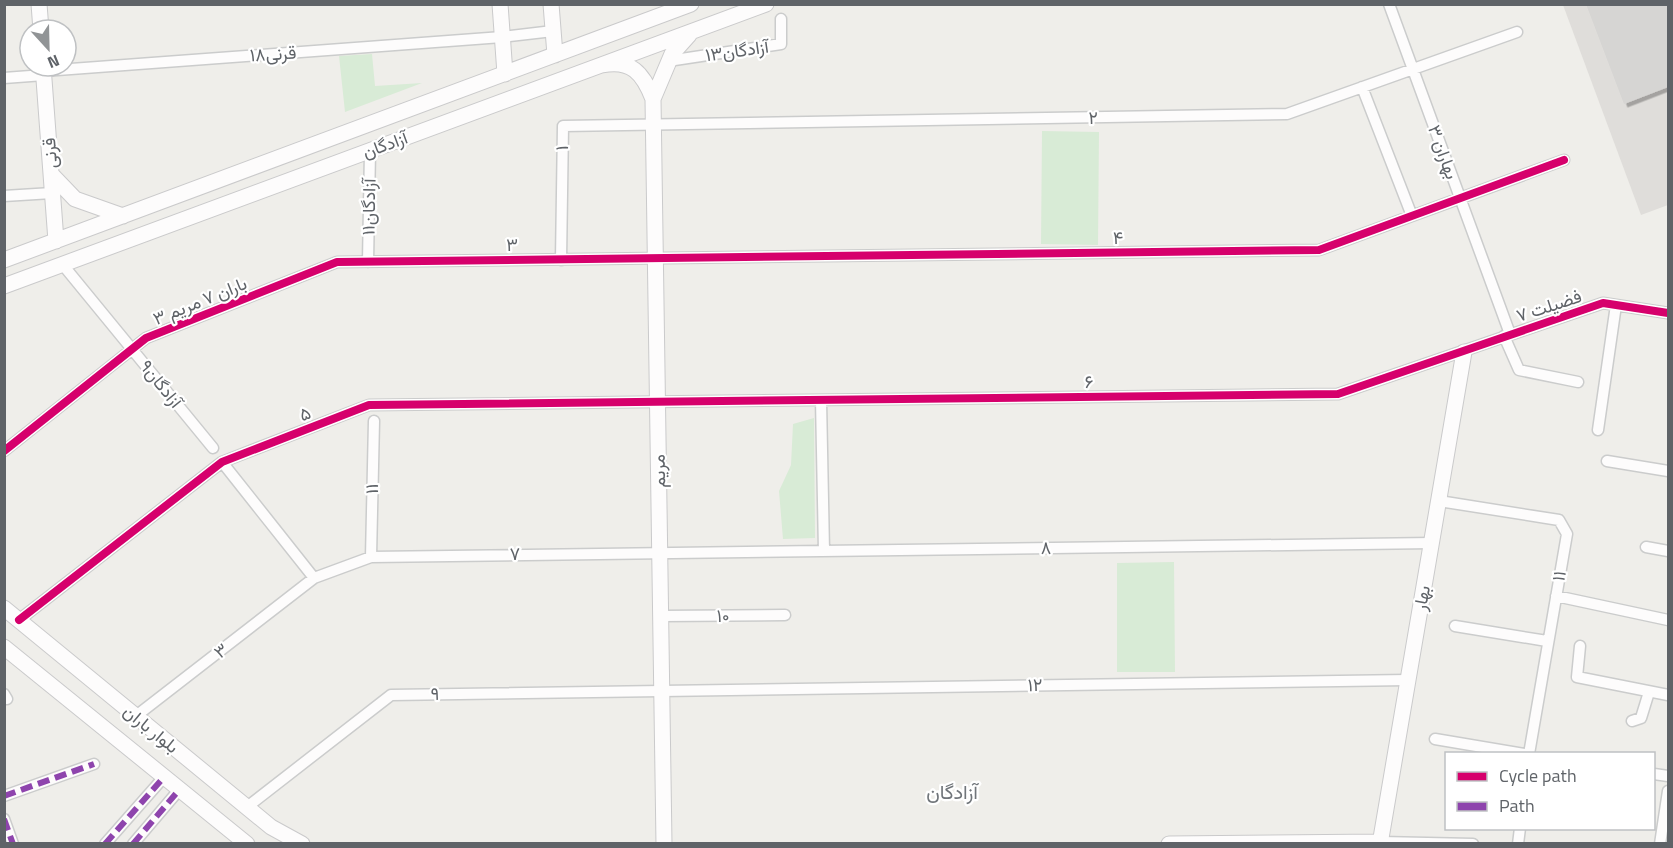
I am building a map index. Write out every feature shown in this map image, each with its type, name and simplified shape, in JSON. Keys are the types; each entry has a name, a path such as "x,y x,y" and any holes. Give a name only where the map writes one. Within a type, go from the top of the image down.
{"street":[{"path":"500,4 505,74"},
{"path":"551,4 555,55"},
{"name":"آزادگان","path":"4,260 691,4"},
{"name":"آزادگان","path":"4,286 766,4"},
{"name":"بهاران ۳","path":"1389,4 1460,198 1519,370 1578,382"},
{"name":"آزادگان۱۳","path":"668,61 782,44 781,19"},
{"path":"653,99 668,61 683,39 697,30"},
{"name":"قرنی۱۸","path":"78,68 502,37 553,31"},
{"name":"۲","path":"654,126 1287,114 1517,32"},
{"path":"602,65 618,62 632,68 646,80 653,99"},
{"name":"قرنی","path":"44,78 56,241"},
{"path":"1362,87 1413,216"},
{"name":"مریم","path":"653,99 664,843"},
{"name":"۱","path":"561,260 563,126 654,126"},
{"name":"آزادگان۱۱","path":"368,262 370,151"},
{"name":"۴","path":"656,259 1319,250 1564,160"},
{"path":"51,174 75,199 123,216"},
{"path":"4,196 52,193"},
{"name":"۳","path":"368,262 656,259"},
{"name":"باران ۷ مریم ۳","path":"4,451 146,338 337,262 368,262"},
{"name":"آزادگان۹","path":"63,265 213,447"},
{"name":"فضیلت ۷","path":"1507,335 1603,303 1668,313"},
{"path":"1598,430 1616,305"},
{"name":"۶","path":"657,402 1338,394 1464,352 1507,335"},
{"name":"بهار","path":"1381,842 1464,352"},
{"path":"821,400 824,550"},
{"name":"۵","path":"19,620 222,462 369,405 657,402"},
{"name":"۱۱","path":"371,557 374,421"},
{"path":"1607,461 1668,471"},
{"path":"222,462 314,578"},
{"name":"۱۱","path":"1439,501 1558,520 1567,534 1530,752"},
{"name":"۸","path":"660,552 1432,543"},
{"path":"1646,547 1668,551"},
{"name":"۷","path":"371,557 660,552"},
{"name":"۳","path":"136,716 314,578 371,557"},
{"path":"1556,596 1668,620"},
{"name":"بلوار باران","path":"4,608 271,827 302,843"},
{"name":"۱۰","path":"661,616 785,615"},
{"path":"1455,626 1548,641"},
{"path":"1580,646 1577,677 1668,695"},
{"name":"بلوار باران","path":"4,647 247,843"},
{"name":"۱۲","path":"662,690 1408,680"},
{"name":"۹","path":"247,807 391,695 662,690"},
{"path":"1632,722 1641,718 1649,692"},
{"path":"4,694 7,699 4,699"},
{"path":"1435,739 1518,752"},
{"path":"4,796 94,764"},
{"path":"105,843 164,777"},
{"path":"134,843 179,790"},
{"path":"1660,843 1668,791"},
{"path":"4,819 13,843"},
{"path":"1169,843 1471,843"}],"shaded area":[{"path":"1563,5 1668,5 1668,205 1641,215"}],"green space":[{"path":"372,54 375,86 422,83 345,112 339,56"},
{"path":"1042,131 1099,132 1098,245 1041,244"},
{"path":"814,418 815,538 783,539 779,491 791,465 793,424"},
{"path":"1174,562 1175,672 1117,672 1117,563"}],"building":[{"path":"1586,4 1668,4 1668,87 1624,104"}],"marked path":[{"path":"4,796 94,764"},
{"path":"105,844 164,777"},
{"path":"133,844 179,790"},
{"path":"4,819 13,844"}],"cycle path":[{"path":"4,451 146,338 337,262 1319,250 1564,160"},
{"path":"19,620 222,462 369,405 1338,394 1603,303 1668,313"}],"district":[{"name":"آزادگان","path":"952,792"}]}
